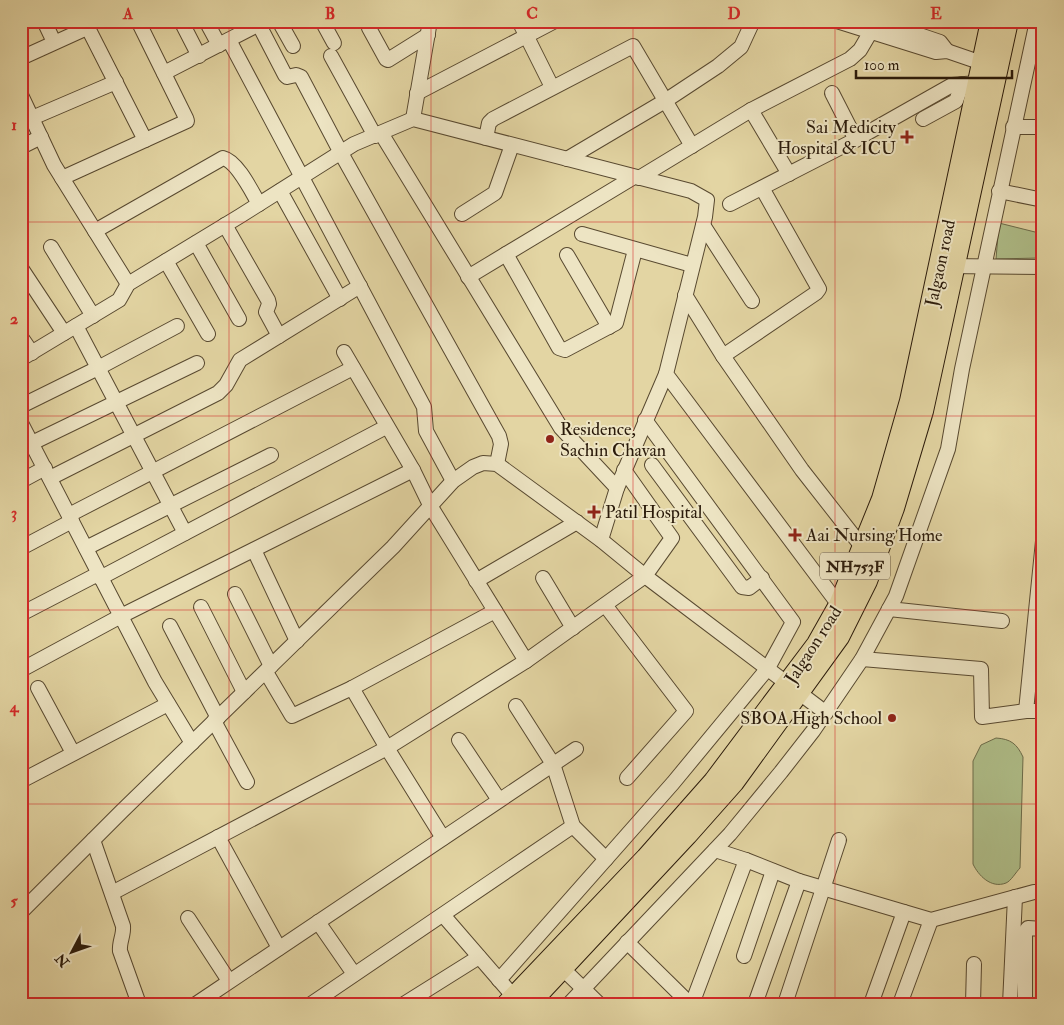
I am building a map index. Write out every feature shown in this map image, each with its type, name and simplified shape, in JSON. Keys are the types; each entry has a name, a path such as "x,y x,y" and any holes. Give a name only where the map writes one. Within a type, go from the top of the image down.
{"highway":[{"name":"Jalgaon road","path":"517,1001 646,858 794,688 843,629 867,581 894,508 923,411 947,266 970,83 982,62 991,21"},
{"name":"Jalgaon road","path":"517,1001 562,968 734,782 794,688 839,605 882,499 947,266 1008,21"}],"street":[{"path":"44,21 54,42"},
{"path":"62,178 187,121 138,21"},
{"path":"181,21 199,56"},
{"path":"206,21 224,43 302,177 424,407 426,431 453,482"},
{"path":"279,21 293,46"},
{"path":"322,21 333,49 378,134 561,428 617,488"},
{"path":"369,21 369,28 388,60 429,28"},
{"path":"519,21 552,87"},
{"path":"417,93 555,21"},
{"path":"567,159 665,101 718,66 741,47 753,21"},
{"path":"837,21 874,27 940,42 947,51 982,62"},
{"path":"569,1004 730,834 781,772 826,713 862,659 896,596 948,450 983,267 1037,21"},
{"path":"164,73 262,23 287,77 296,75 301,77 341,153 499,436 501,444 497,464"},
{"path":"468,277 751,110 850,58 860,50 874,27"},
{"path":"21,58 87,28 145,140"},
{"path":"413,119 429,28"},
{"path":"486,138 489,123 493,119 633,46 692,146"},
{"path":"32,118 116,82"},
{"path":"923,119 956,101 970,83"},
{"path":"730,204 856,140 948,87 970,83"},
{"path":"832,93 856,140"},
{"path":"21,95 54,165 128,284"},
{"path":"751,110 789,174"},
{"path":"21,336 26,356 119,300 128,284 260,204 354,144 413,119 691,192 707,200 666,374 624,470 601,540"},
{"path":"1013,127 1043,127"},
{"path":"21,146 41,137"},
{"path":"462,214 495,192 512,145"},
{"path":"95,230 223,158 228,159 235,165 260,204"},
{"path":"723,356 816,293 819,289 762,188"},
{"path":"280,190 340,299"},
{"path":"999,191 1043,200"},
{"path":"225,225 268,300 269,304 266,312 279,336"},
{"path":"702,225 752,301"},
{"path":"582,234 692,265"},
{"path":"196,243 240,319"},
{"path":"51,247 93,316"},
{"path":"506,254 559,348 562,350 614,325 617,321 635,250"},
{"path":"567,255 609,327"},
{"path":"166,261 208,334"},
{"path":"947,266 1043,266"},
{"path":"21,268 98,368 185,533"},
{"path":"21,481 47,473 135,436 218,393 226,385 240,360 360,286"},
{"path":"685,295 723,356 802,470 863,548"},
{"path":"21,406 177,326"},
{"path":"344,352 386,427 413,470 431,507 526,661"},
{"path":"32,443 197,363"},
{"path":"21,548 153,471 353,368"},
{"path":"666,374 839,605"},
{"path":"499,980 679,775 768,668 793,622 646,420"},
{"path":"21,423 99,576 168,704 192,743"},
{"path":"21,614 185,533 386,427"},
{"path":"86,548 271,455"},
{"path":"22,910 392,547 453,482 473,467 483,464 497,464 577,522 826,713"},
{"path":"652,465 742,587 749,588 762,578"},
{"path":"21,670 121,616 413,470"},
{"path":"112,893 387,748 526,661 645,576 672,538 624,470"},
{"path":"476,581 577,522"},
{"path":"1026,711 1037,654 1043,541"},
{"path":"254,550 297,641"},
{"path":"543,578 573,628"},
{"path":"235,594 268,669 292,716 352,688 495,611"},
{"path":"605,606 686,711 627,778"},
{"path":"201,607 244,692"},
{"path":"889,609 1002,620"},
{"path":"170,626 247,782"},
{"path":"862,659 981,669 982,717 1026,711 1043,711"},
{"path":"38,688 74,754"},
{"path":"352,688 443,838"},
{"path":"21,781 168,704"},
{"path":"516,706 553,764 573,826 606,859"},
{"path":"459,740 499,800"},
{"path":"196,1004 576,749"},
{"path":"311,1004 573,826"},
{"path":"218,837 279,948"},
{"path":"93,840 123,926 124,931 119,945 139,1004"},
{"path":"785,1004 839,840"},
{"path":"715,850 799,881 931,920 1034,892 1043,892"},
{"path":"627,942 691,1004 746,860"},
{"path":"744,956 774,871"},
{"path":"755,1004 799,881"},
{"path":"1010,1004 1016,897"},
{"path":"870,1004 904,912"},
{"path":"443,915 517,1001"},
{"path":"188,918 229,981"},
{"path":"900,1004 931,920"},
{"path":"318,922 354,974"},
{"path":"1025,1004 1025,932 1028,928 1043,928"},
{"path":"404,1004 479,957"},
{"path":"973,1004 974,964"},
{"path":"562,968 599,1004"},
{"path":"583,989 583,1004"}],"green space":[{"path":"999,223 1039,233 1039,258 996,259"},
{"path":"996,738 1013,743 1023,757 1020,868 1008,882 1000,884 990,883 978,872 973,864 973,761 981,745"}],"place":[{"name":"Sai Medicity Hospital & ICU","path":"907,137"},
{"name":"Residence, Sachin Chavan","path":"550,439"},
{"name":"Patil Hospital","path":"594,512"},
{"name":"Aai Nursing Home","path":"795,535"},
{"name":"SBOA High School","path":"892,718"}]}
